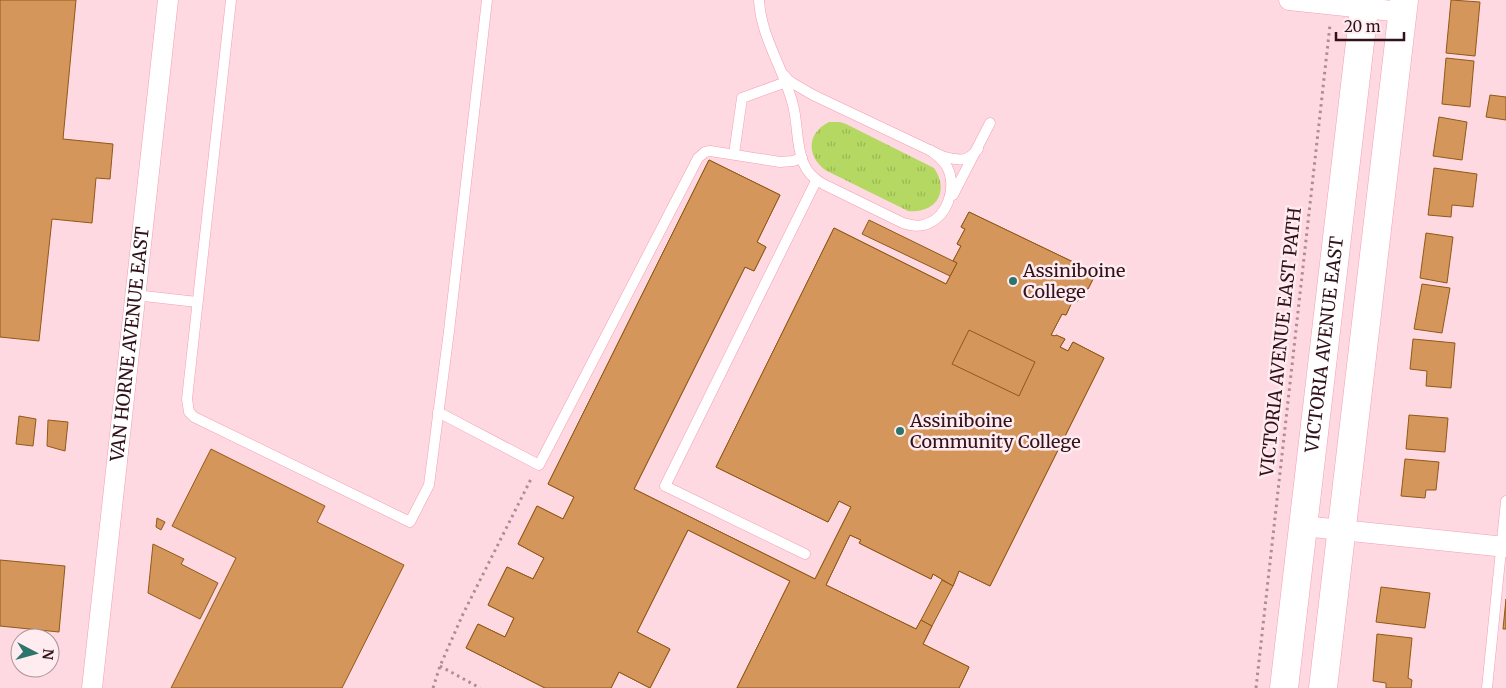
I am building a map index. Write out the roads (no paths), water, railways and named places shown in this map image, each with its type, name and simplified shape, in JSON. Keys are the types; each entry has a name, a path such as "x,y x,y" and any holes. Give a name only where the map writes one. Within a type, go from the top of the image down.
{"main road":[{"name":"VICTORIA AVENUE EAST","path":"1284,688 1365,4"},
{"path":"1324,688 1403,6"}],"street":[{"name":"VAN HORNE AVENUE EAST","path":"92,688 168,0"},
{"path":"1289,0 1332,5 1403,6"},
{"path":"1303,526 1503,547"}],"lane":[{"path":"230,0 187,399 189,412 194,417 410,522 429,485 455,278 486,0"},
{"path":"759,0 766,37 788,80 802,158 806,169 816,180 903,223 923,226 931,222 946,207 990,123"},
{"path":"734,154 742,98 788,80"},
{"path":"788,80 813,95 944,157 966,160 972,157 978,149"},
{"path":"930,150 947,165 951,176 950,198 946,207"},
{"path":"438,412 538,465 698,158 705,152 710,151 786,163 802,158"},
{"path":"805,554 665,486 816,180"},
{"path":"136,295 197,302"},
{"path":"1487,688 1503,547 1506,501"}],"place":[{"name":"Assiniboine College","path":"1013,281"},
{"name":"Assiniboine Community College","path":"900,431"}]}
